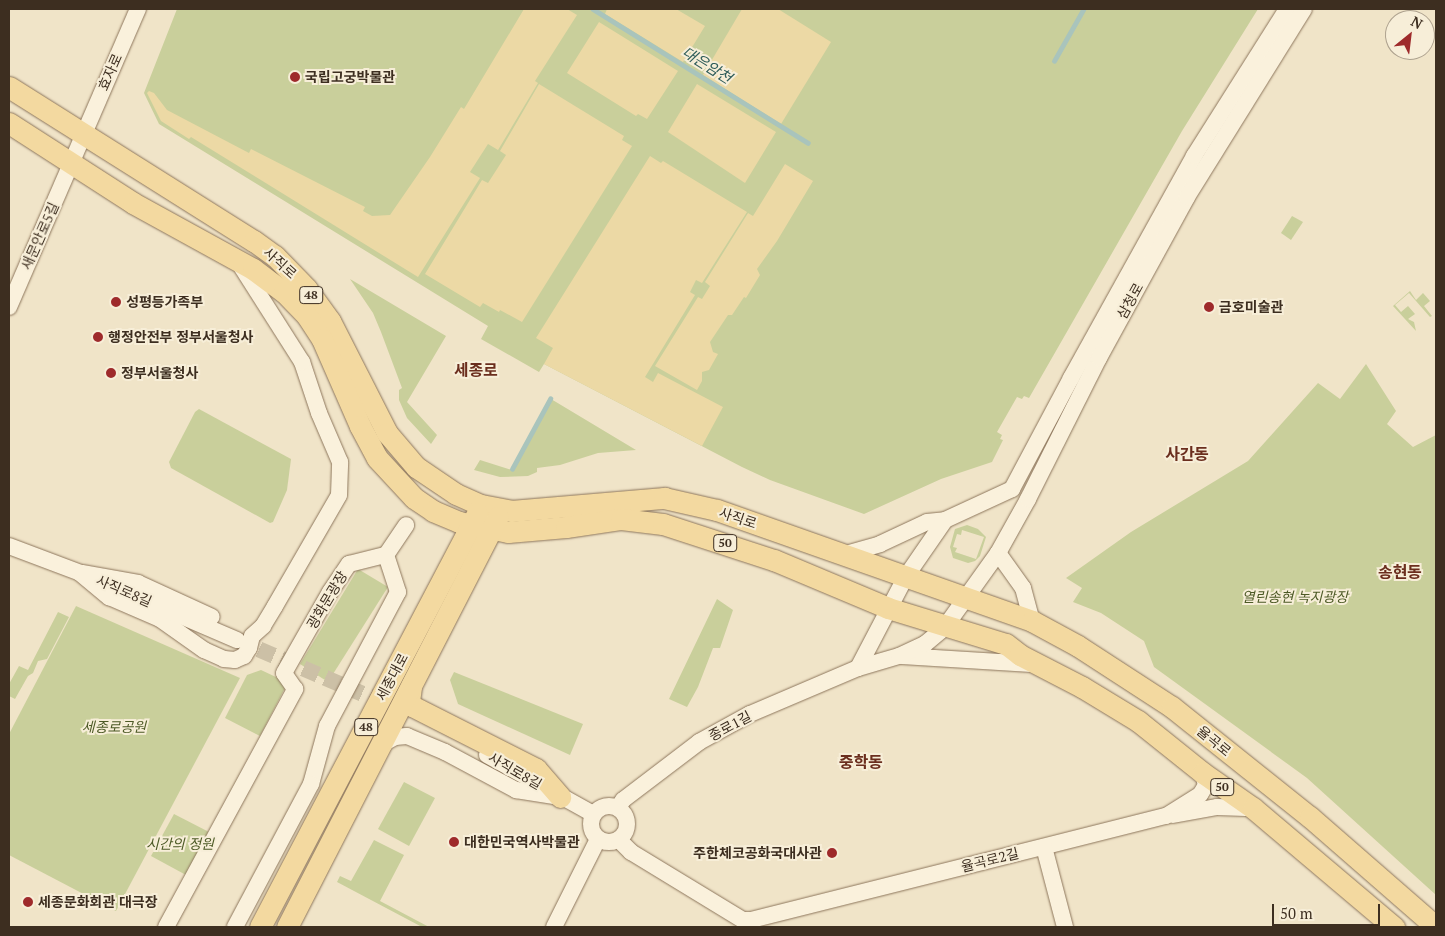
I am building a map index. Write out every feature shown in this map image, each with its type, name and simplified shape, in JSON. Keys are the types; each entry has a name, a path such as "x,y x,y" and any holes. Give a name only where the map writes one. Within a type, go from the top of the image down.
{"main road":[{"name":"사직로","path":"9,87 275,256 306,288 330,321 375,413 400,451 434,480 456,494 481,505"},
{"name":"사직로","path":"9,123 71,165 133,203 238,261 271,282 306,316 322,339 360,426 377,458 414,498 433,511 471,526"},
{"name":"사직로","path":"502,510 543,510 610,501 664,498 718,510 846,554 905,578 964,598"},
{"name":"48","path":"481,505 502,510"},
{"name":"세종대로","path":"260,927 481,505"},
{"name":"세종대로","path":"288,927 502,510"},
{"path":"433,511 444,528 448,539 446,574"},
{"name":"사직로","path":"492,530 524,531 621,520 663,524 774,560 888,608 945,627"},
{"name":"50","path":"471,526 492,530"},
{"name":"율곡로","path":"964,598 1032,622 1078,646 1172,707 1310,817 1436,927"},
{"name":"50","path":"945,627 1006,644 1020,655 1138,721 1202,773 1253,808 1290,842 1386,923"},
{"path":"411,686 409,701 412,706 536,769 560,797"}],"street":[{"name":"효자로","path":"71,165 138,9"},
{"name":"삼청로","path":"846,554 880,544 927,522 945,520 1012,489 1194,156 1287,9"},
{"name":"삼청로","path":"899,656 924,644 945,627 998,553 1099,358 1187,197 1304,9"},
{"name":"새문안로5길","path":"9,307 71,165"},
{"path":"80,573 109,597 160,619 204,650 224,659 235,660 244,656 245,638 263,626 339,495 340,462 319,413 302,362 238,261"},
{"path":"858,668 905,578 945,520"},
{"path":"235,927 311,784 327,726 398,592 386,554 406,525"},
{"name":"사직로8길","path":"9,546 245,638"},
{"path":"998,553 1022,588 1032,622"},
{"name":"광화문광장","path":"166,927 295,689 284,673 330,592 349,564 386,554"},
{"path":"899,656 1039,664"},
{"name":"종로1길","path":"618,808 624,800 699,742 750,714 858,668 899,656"},
{"name":"사직로8길","path":"437,726 593,814"},
{"path":"376,755 386,742 395,737 406,736 445,752 516,790 560,797"},
{"name":"율곡로2길","path":"750,924 1166,816 1200,795 1206,785 1202,773"},
{"path":"621,838 627,821 618,808 602,807 593,814 590,825 598,839 608,842 621,838 746,913 750,924"},
{"path":"1166,816 1218,807 1253,808"},
{"path":"554,927 598,839"},
{"path":"1044,847 1065,927"}],"green space":[{"path":"177,9 1258,9 1182,131 1029,398 1024,396 1022,399 1017,397 997,432 1002,435 1000,439 1003,440 992,462 941,479 864,514 770,480 742,467 544,364 539,372 481,339 488,326 159,124 144,93"},
{"path":"1292,216 1303,222 1291,240 1281,233"},
{"path":"350,279 446,336 407,402 437,435 431,444 407,418 399,400 399,390 402,388 381,332 373,313"},
{"path":"1410,291 1416,300 1423,293 1430,301 1424,306 1432,316 1430,317 1409,293 1395,305 1401,312 1408,306 1415,314 1408,319 1414,322 1416,331 1393,306"},
{"name":"열린송현 녹지광장","path":"1366,364 1396,411 1387,424 1413,447 1436,435 1436,895 1307,778 1154,667 1144,641 1101,613 1073,602 1082,588 1066,578 1131,532 1248,461 1318,383 1340,399"},
{"path":"551,399 636,450 598,453 560,465 537,468 537,472 528,476 500,477 474,470 480,460 512,470"},
{"path":"199,409 291,459 287,490 273,522 270,523 171,468 169,462 195,412"},
{"path":"967,525 978,529 986,537 980,556 975,561 968,563 953,558 950,547 955,529","holes":["962,530 984,537 976,559 955,552 957,548 953,547 957,534 961,535"]},
{"path":"358,569 388,587 328,682 300,664"},
{"path":"717,599 733,610 720,648 713,648 698,687 687,707 669,699"},
{"name":"세종로공원","path":"76,606 240,678 116,911 9,855 9,734"},
{"path":"58,612 69,617 47,659 38,661 33,673 28,676 15,699 9,696 9,684 19,666 28,670"},
{"path":"261,670 278,678 286,686 260,736 225,718 247,675"},
{"path":"454,672 583,724 570,755 458,704 450,680"},
{"path":"404,782 435,798 409,846 378,829"},
{"name":"시간의 정원","path":"174,814 209,832 186,875 151,856"},
{"path":"374,840 404,855 380,901 429,927 422,927 337,882 340,876 351,881"}],"sand":[{"path":"524,9 567,9 577,15 535,81 538,83 498,150 488,144 470,172 480,178 418,277 191,137 189,139 161,121 147,93 149,91 154,93 167,110 249,153 251,149 365,207 363,211 372,216 390,215 430,157 461,107 464,109"},
{"path":"607,9 676,9 705,26 683,62 605,14"},
{"path":"742,9 778,9 831,42 781,124 703,75"},
{"path":"599,22 678,71 647,119 638,114 636,116 567,73"},
{"path":"539,84 624,136 622,140 632,146 522,322 483,303 480,307 425,274 482,180 488,183 506,155 500,151"},
{"path":"697,84 776,132 745,183 668,132"},
{"path":"650,156 661,163 663,161 747,212 702,283 696,280 690,292 695,295 645,377 653,382 658,373 723,407 702,446 544,364 553,348 536,338"},
{"path":"785,164 813,181 777,241 757,269 760,275 746,298 744,297 732,315 728,315 710,342 713,352 718,354 709,370 702,372 702,381 697,390 655,366 698,297 702,299 710,286 705,282 748,213 753,216"}],"waterway":[{"name":"대은암천","path":"593,9 808,143"},
{"path":"1054,61 1083,10"},
{"path":"512,469 550,399"}],"tunnel":[{"path":"237,640 410,714"}],"place":[{"name":"국립고궁박물관","path":"295,77"},
{"name":"성평등가족부","path":"116,302"},
{"name":"금호미술관","path":"1209,307"},
{"name":"행정안전부 정부서울청사","path":"98,337"},
{"name":"정부서울청사","path":"111,373"},
{"name":"대한민국역사박물관","path":"454,842"},
{"name":"주한체코공화국대사관","path":"832,853"},
{"name":"세종문화회관 대극장","path":"28,902"}],"district":[{"name":"세종로","path":"476,370"},
{"name":"사간동","path":"1187,454"},
{"name":"송현동","path":"1400,572"},
{"name":"중학동","path":"861,762"}]}
